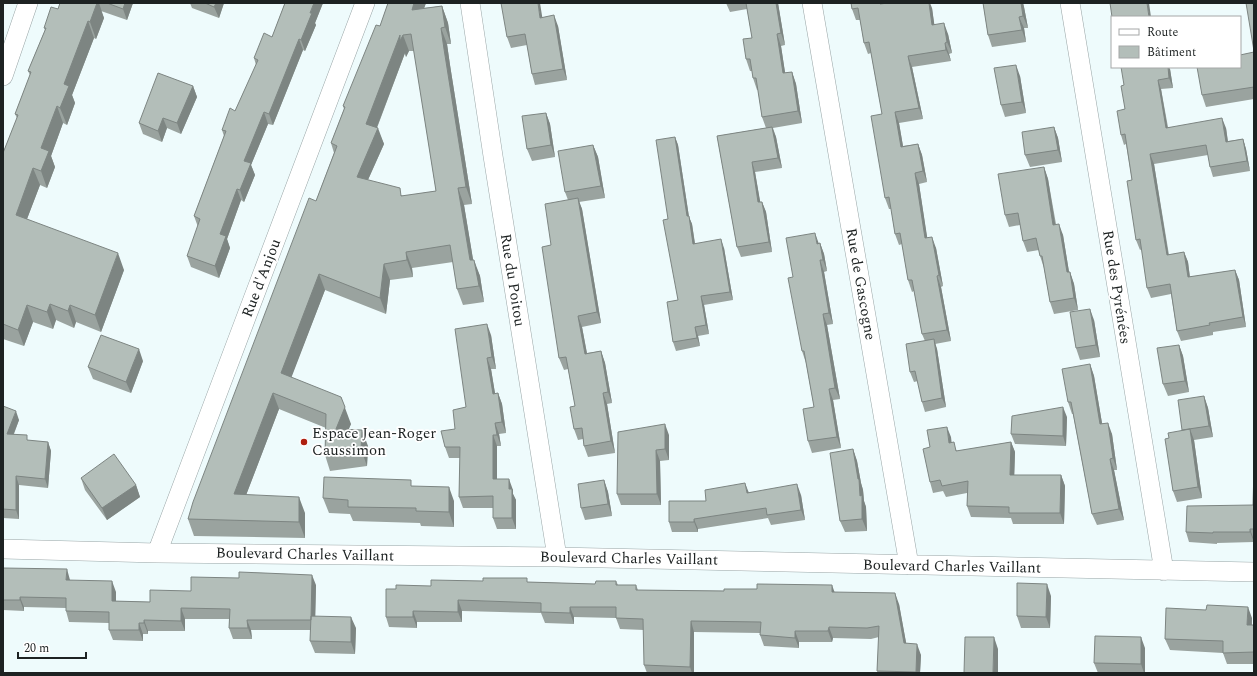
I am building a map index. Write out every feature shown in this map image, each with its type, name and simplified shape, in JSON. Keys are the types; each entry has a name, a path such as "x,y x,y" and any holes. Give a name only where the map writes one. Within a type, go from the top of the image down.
{"street":[{"path":"3,76 28,3"},
{"name":"Rue d'Anjou","path":"157,552 365,3"},
{"name":"Rue du Poitou","path":"470,3 493,156 558,557"},
{"name":"Rue de Gascogne","path":"812,3 909,564"},
{"name":"Rue des Pyrénées","path":"1070,3 1164,571"},
{"name":"Boulevard Charles Vaillant","path":"3,549 558,557 1254,572"}],"building":[{"path":"60,3 97,3 90,22 88,21 64,84 69,86 60,108 57,106 41,148 49,151 41,171 33,168 16,215 118,253 95,315 70,305 68,311 50,304 47,312 27,305 18,330 3,324 3,153 18,115 15,114 31,72 28,71 46,28 44,28 51,7 58,9"},
{"path":"107,3 125,3 123,9"},
{"path":"205,3 216,3 214,7"},
{"path":"285,3 314,3 310,13 312,13 301,40 299,39 269,114 264,112 244,161 251,163 240,190 237,189 220,234 226,236 215,266 187,256 200,219 194,216 226,131 222,130 230,108 235,111 258,60 254,58 264,33 272,37"},
{"path":"388,3 414,3 412,10 442,6 445,27 441,28 466,187 458,188 470,260 474,260 479,286 457,289 450,245 406,252 407,260 384,264 380,298 319,274 281,373 341,397 345,407 336,429 362,430 361,449 325,455 326,414 273,393 234,494 299,497 299,522 188,519 193,502 309,198 316,201 337,146 331,143 345,107 343,106 376,25 380,26","holes":["411,34 436,191 401,196 400,188 357,177 378,128 366,124 400,35 400,41 403,35"]},
{"path":"501,3 538,3 540,18 554,15 563,69 532,74 525,34 507,37"},
{"path":"746,3 776,3 781,33 777,34 783,73 792,72 798,111 762,117 756,78 753,78 750,59 746,59 743,39 752,38"},
{"path":"851,3 929,3 932,25 944,23 947,42 945,43 946,50 908,56 919,108 895,112 901,147 918,144 923,171 915,173 925,238 932,237 939,275 937,276 947,330 922,334 912,280 908,280 900,233 895,234 889,197 885,198 871,116 882,114 869,42 864,43 858,8 852,9"},
{"path":"983,3 1021,3 1023,16 1019,17 1022,30 988,35"},
{"path":"1110,3 1147,3 1149,16 1112,16"},
{"path":"1246,3 1254,3 1254,51"},
{"path":"1254,52 1254,87 1202,95 1197,68 1241,68 1241,55"},
{"path":"1016,65 1022,102 1001,105 994,68"},
{"path":"1121,68 1168,68 1169,78 1158,80 1166,128 1222,118 1226,142 1243,139 1247,161 1210,167 1206,145 1150,154 1167,255 1184,252 1188,277 1235,270 1243,317 1177,331 1170,284 1147,288 1140,239 1136,240 1127,181 1132,180 1125,134 1121,135 1117,111 1125,109 1121,86 1124,85"},
{"path":"158,73 193,86 177,123 163,118 158,131 139,123"},
{"path":"546,113 551,145 527,149 522,116"},
{"path":"772,127 778,158 752,162 758,202 762,202 769,242 737,247 717,136"},
{"path":"1054,127 1058,150 1025,155 1022,132"},
{"path":"675,137 687,216 689,216 693,244 721,239 730,292 701,296 706,325 695,327 697,338 673,342 667,302 678,300 663,220 668,219 656,140"},
{"path":"593,145 601,186 565,192 558,151"},
{"path":"1044,167 1053,225 1059,224 1067,272 1070,272 1074,298 1050,302 1042,256 1040,256 1036,238 1023,241 1018,213 1005,215 998,174"},
{"path":"578,198 597,312 578,316 585,354 601,351 608,392 603,393 611,441 584,446 582,428 574,429 570,407 575,406 566,357 559,358 542,247 551,245 545,204"},
{"path":"815,233 817,244 820,243 823,260 820,260 829,313 823,314 835,388 829,389 837,437 808,441 803,409 814,407 804,351 802,351 788,278 793,277 786,238"},
{"path":"1090,309 1096,345 1076,348 1070,312"},
{"path":"487,324 492,357 487,358 493,394 498,393 502,422 495,423 497,435 493,435 493,479 509,479 509,489 512,489 512,518 493,518 493,496 459,497 460,447 445,447 441,431 455,429 453,410 466,407 455,329"},
{"path":"101,335 139,349 126,382 88,367"},
{"path":"934,339 942,398 922,402 915,371 910,372 906,344"},
{"path":"1179,345 1185,381 1163,384 1157,348"},
{"path":"1090,364 1100,424 1108,423 1113,458 1110,459 1119,509 1092,514 1071,402 1068,402 1062,369"},
{"path":"1204,396 1209,426 1182,430 1178,400"},
{"path":"3,406 16,411 7,434 27,435 27,440 48,442 45,479 16,476 16,510 3,509"},
{"path":"1063,407 1063,436 1011,434 1012,416"},
{"path":"665,424 665,449 656,450 657,494 617,494 618,432"},
{"path":"947,427 949,443 954,442 956,451 1011,442 1010,475 1061,475 1060,513 1009,513 1009,507 967,506 968,481 942,486 940,480 930,482 923,449 930,447 927,430"},
{"path":"1190,429 1198,487 1173,491 1165,439 1169,438 1168,433"},
{"path":"853,449 859,479 860,496 862,495 862,519 840,521 830,453"},
{"path":"114,454 136,485 102,508 81,478"},
{"path":"1254,468 1254,529 1250,529 1250,532 1186,532 1187,506 1253,505"},
{"path":"324,477 411,480 411,486 449,487 449,512 416,511 416,508 348,507 348,500 323,498"},
{"path":"604,480 608,504 581,508 578,484"},
{"path":"745,483 747,493 797,484 801,510 767,515 766,508 694,519 694,522 669,522 669,501 706,501 705,490"},
{"path":"3,568 67,569 66,580 112,581 112,601 150,602 150,590 191,591 191,577 239,578 239,572 312,575 311,620 247,620 248,628 229,628 230,609 181,608 181,621 144,620 144,623 139,623 139,630 109,630 109,612 66,611 66,598 20,597 20,600 3,600"},
{"path":"483,578 527,578 527,582 595,584 596,581 616,581 616,585 636,585 636,590 724,591 724,589 757,589 757,584 832,585 832,592 895,593 904,643 917,644 916,672 877,671 879,626 867,628 829,627 828,631 795,631 795,638 760,635 761,622 691,621 690,667 644,665 643,619 616,618 616,607 570,607 570,613 541,612 541,603 458,600 458,612 413,611 413,617 386,617 386,589 396,589 396,585 431,586 431,580 483,581"},
{"path":"1017,583 1047,584 1046,617 1017,616"},
{"path":"1207,605 1248,607 1247,625 1254,625 1254,652 1223,653 1223,641 1165,639 1166,608 1206,610"},
{"path":"311,616 351,617 351,642 310,641"},
{"path":"1095,636 1141,637 1141,664 1094,663"},
{"path":"965,637 994,637 993,673 964,673"}],"place":[{"name":"Espace Jean-Roger Caussimon","path":"304,442"}]}
